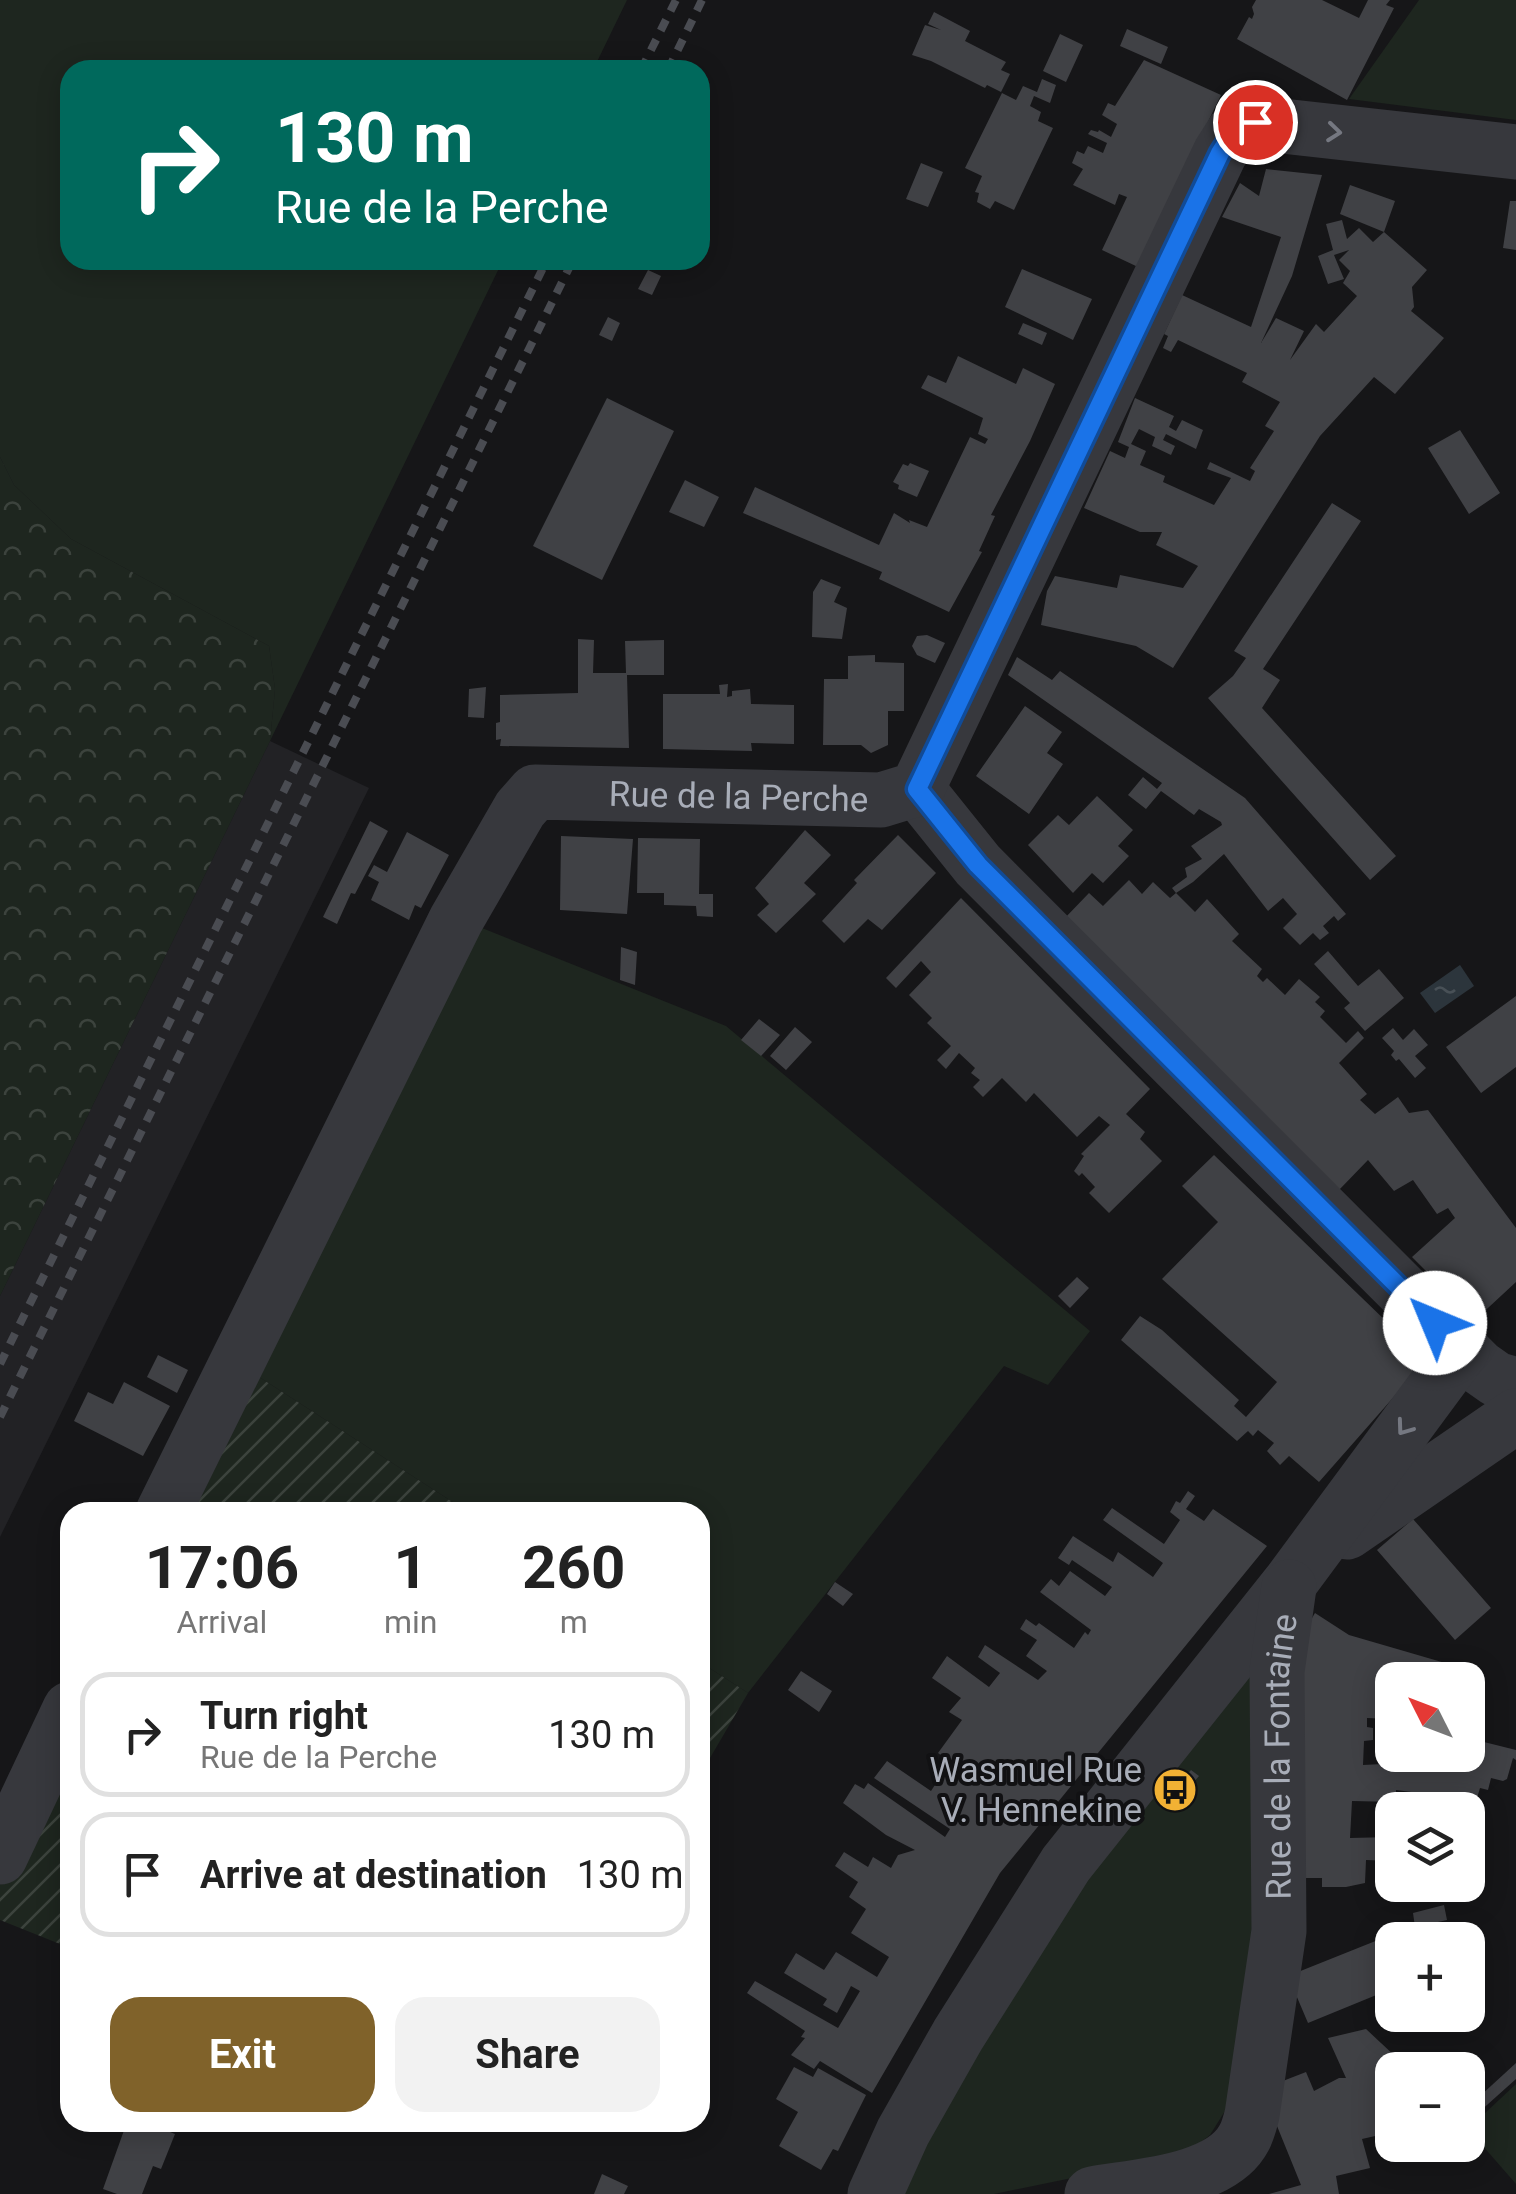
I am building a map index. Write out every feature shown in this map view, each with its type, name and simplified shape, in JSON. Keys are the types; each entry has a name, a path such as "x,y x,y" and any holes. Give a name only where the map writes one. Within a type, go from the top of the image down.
{"street":[{"name":"Rue de la Perche","path":"168,1502 456,920 520,809 535,792 882,800 917,789 1220,153 1234,131 1255,122 1516,152"},
{"path":"917,789 978,865 1462,1350 1496,1379 1516,1385"},
{"path":"1290,1584 1462,1350"},
{"path":"1290,1584 1356,1524 1516,1416"},
{"name":"Rue de la Fontaine","path":"874,2194 903,2132 958,2035 1066,1864 1290,1584"},
{"name":"Rue de la Fontaine","path":"1092,2194 1198,2174 1225,2160 1244,2140 1252,2115 1279,1931 1277,1671 1290,1584"},
{"path":"0,1857 60,1730"}],"shaded area":[{"path":"270,741 369,788 0,1537 0,1296"}],"green space":[{"path":"0,0 627,0 598,60 60,60 60,270 498,270 270,741 275,689 269,646 71,539 14,485 0,457"},
{"path":"1419,0 1516,0 1516,120 1349,99"},
{"path":"0,457 14,485 71,539 269,646 275,689 270,741 0,1296"},
{"path":"482,928 726,1026 1090,1331 1048,1385 1004,1366 748,1693 710,1668 710,1502 453,1502 256,1375"},
{"path":"256,1375 453,1502 192,1502"},
{"path":"1247,1660 1267,1670 1260,1938 1230,2103 1210,2135 1184,2155 994,2194 893,2194 1017,1965"},
{"path":"710,1668 748,1693 710,1758"},
{"path":"60,1765 60,1944 0,1920 0,1885"},
{"path":"1516,2084 1516,2184 1485,2148 1485,2113"}],"water":[{"path":"1460,965 1474,986 1435,1013 1420,993"}],"building":[{"path":"1256,0 1322,0 1359,18 1368,0 1390,0 1386,5 1394,8 1347,100 1237,39 1249,17 1252,19"},
{"path":"934,12 970,31 965,41 1006,62 1001,70 1010,74 1001,92 912,55 925,25 941,30 928,24"},
{"path":"1127,29 1168,47 1161,64 1120,46"},
{"path":"1060,34 1083,45 1066,82 1043,71"},
{"path":"1144,60 1221,95 1138,267 1102,250 1127,197 1119,194 1115,205 1073,185 1083,169 1072,163 1077,151 1084,154 1088,146 1103,153 1107,143 1088,134 1099,130 1111,137 1117,124 1102,115 1108,103 1115,106"},
{"path":"1042,79 1056,85 1050,103 1034,96 1030,106 1041,112 1038,121 1053,128 1014,210 995,201 990,209 977,202 979,193 975,192 982,176 965,168 1002,93 1016,100 1023,86 1037,92"},
{"path":"921,163 943,172 928,207 906,199"},
{"path":"1266,169 1322,175 1292,276 1261,343 1276,318 1304,331 1290,360 1316,324 1324,332 1357,296 1343,283 1350,271 1339,260 1349,250 1334,255 1344,279 1328,284 1318,256 1333,250 1326,224 1342,220 1347,239 1359,228 1373,242 1384,232 1427,270 1412,287 1411,311 1444,338 1395,394 1374,377 1320,436 1173,668 1136,646 1041,625 1047,591 1055,576 1117,588 1120,575 1183,588 1198,566 1156,545 1162,532 1140,532 1084,508 1110,451 1125,458 1129,447 1118,442 1135,398 1174,416 1169,427 1176,431 1182,420 1203,430 1196,449 1166,434 1163,440 1175,446 1171,455 1152,446 1155,437 1139,429 1131,444 1146,451 1140,465 1165,476 1163,482 1214,505 1231,478 1207,469 1210,462 1250,481 1255,471 1250,468 1274,431 1265,426 1280,402 1242,382 1247,373 1178,340 1171,352 1163,348 1168,336 1164,334 1182,295 1251,327 1281,237 1222,217 1240,183 1259,196"},
{"path":"1350,185 1395,201 1384,232 1340,214"},
{"path":"1510,201 1516,201 1516,250 1503,248"},
{"path":"1022,269 1092,299 1073,340 1005,307"},
{"path":"648,270 661,276 652,295 638,289"},
{"path":"608,317 620,323 612,341 599,335"},
{"path":"1023,323 1047,333 1042,345 1018,334"},
{"path":"958,356 1016,384 1023,368 1055,384 991,515 995,516 979,551 982,552 949,612 879,579 882,572 743,513 755,487 879,545 894,513 927,527 970,437 985,444 988,439 978,434 983,418 921,388 928,375 946,383"},
{"path":"607,398 674,431 602,580 533,546"},
{"path":"1460,430 1500,493 1469,514 1428,448"},
{"path":"903,464 929,471 917,497 898,489 899,485 893,482"},
{"path":"685,480 719,497 704,527 669,512"},
{"path":"1332,503 1361,521 1263,669 1280,680 1262,708 1396,856 1370,880 1208,698 1246,658 1234,651"},
{"path":"821,579 841,587 834,602 847,608 842,639 812,637 813,592"},
{"path":"927,635 945,643 935,663 917,655 912,646 917,636"},
{"path":"578,639 594,640 593,673 626,673 625,641 664,640 664,675 627,675 629,748 500,746 496,723 500,722 500,695 578,693"},
{"path":"875,655 875,662 904,663 904,711 888,711 888,745 871,753 861,745 823,745 824,679 848,679 848,656"},
{"path":"1017,657 1052,680 1060,671 1245,798 1346,914 1338,921 1334,916 1323,926 1329,933 1320,940 1313,933 1300,945 1283,928 1297,914 1283,898 1268,911 1224,854 1176,893 1172,888 1187,877 1185,868 1202,859 1191,846 1221,822 1199,809 1194,815 1161,791 1146,809 1128,795 1143,777 1157,789 1162,783 1008,675"},
{"path":"728,684 727,697 732,696 732,691 750,689 751,704 794,705 794,744 751,743 752,751 663,749 663,694 720,694 719,685"},
{"path":"486,687 484,718 468,717 469,689"},
{"path":"1025,706 1062,732 1047,753 1063,764 1029,814 976,776"},
{"path":"1097,796 1133,830 1118,846 1129,856 1103,883 1092,873 1073,893 1028,845 1058,815 1069,825"},
{"path":"370,821 388,831 337,924 323,917"},
{"path":"805,830 831,855 804,883 816,894 776,933 757,915 769,904 755,888"},
{"path":"407,832 449,855 421,908 415,905 409,920 371,900 379,882 368,876 374,865 387,872"},
{"path":"898,835 936,873 882,930 868,919 844,943 822,921 857,883 854,880"},
{"path":"561,836 633,839 627,914 560,910"},
{"path":"638,838 700,839 699,894 713,894 713,917 697,916 696,906 664,905 664,893 637,893"},
{"path":"1129,880 1142,894 1153,882 1170,898 1176,893 1195,912 1207,899 1239,934 1232,941 1262,969 1257,976 1263,982 1267,978 1285,995 1299,979 1320,997 1315,1002 1325,1011 1320,1017 1346,1043 1358,1031 1364,1038 1339,1063 1367,1094 1360,1100 1375,1114 1398,1097 1409,1113 1428,1110 1516,1228 1516,1282 1475,1320 1412,1257 1455,1218 1448,1208 1437,1214 1413,1180 1394,1191 1368,1160 1339,1190 1063,920 1089,893 1103,906"},
{"path":"961,898 1150,1089 1126,1114 1145,1132 1140,1139 1162,1161 1109,1213 1089,1193 1095,1187 1082,1173 1079,1176 1074,1171 1084,1156 1081,1154 1110,1125 1099,1116 1077,1137 1034,1093 1026,1102 1002,1078 983,1097 973,1087 980,1080 971,1073 975,1068 959,1053 946,1069 937,1060 951,1046 927,1023 932,1018 909,995 931,972 921,961 896,988 886,978"},
{"path":"621,947 637,952 635,985 620,980"},
{"path":"1328,951 1358,986 1379,969 1404,998 1365,1031 1344,1008 1350,1003 1314,964"},
{"path":"1516,996 1516,1067 1481,1093 1446,1047"},
{"path":"759,1019 780,1035 761,1056 741,1040"},
{"path":"795,1027 812,1042 786,1070 770,1056"},
{"path":"1393,1028 1403,1040 1414,1029 1428,1045 1415,1056 1426,1068 1415,1078 1391,1055 1394,1051 1382,1038"},
{"path":"1214,1155 1419,1353 1421,1366 1319,1482 1289,1456 1280,1465 1267,1451 1274,1443 1258,1430 1253,1436 1248,1431 1237,1441 1121,1340 1140,1316 1162,1330 1239,1400 1234,1406 1246,1417 1277,1382 1162,1279 1218,1222 1182,1186"},
{"path":"1077,1277 1089,1288 1070,1308 1058,1296"},
{"path":"158,1355 188,1370 177,1393 147,1377"},
{"path":"124,1382 170,1406 143,1456 74,1421 88,1392 113,1404"},
{"path":"1188,1491 1195,1496 1186,1509 1204,1521 1213,1509 1267,1546 1000,1873 872,2093 820,2061 814,2069 791,2055 805,2038 801,2037 805,2031 747,1993 755,1981 838,2028 860,1991 851,1986 837,2013 823,2005 827,1999 784,1973 796,1953 824,1970 836,1952 877,1977 889,1957 851,1933 866,1909 849,1897 858,1882 835,1866 844,1852 868,1867 873,1857 891,1868 898,1855 915,1850 886,1835 843,1803 855,1784 864,1789 868,1783 945,1837 950,1829 874,1778 887,1761 931,1791 950,1762 938,1753 962,1720 949,1712 961,1698 932,1678 947,1656 989,1687 1000,1673 978,1657 985,1645 1038,1680 1047,1671 1026,1656 1037,1640 1020,1629 1026,1619 1036,1626 1039,1623 1074,1648 1091,1630 1040,1592 1051,1579 1059,1586 1070,1571 1105,1596 1112,1587 1072,1560 1069,1565 1058,1558 1073,1536 1113,1562 1118,1552 1153,1577 1163,1563 1103,1520 1112,1508 1164,1544 1180,1520 1170,1512"},
{"path":"1413,1519 1491,1608 1455,1640 1377,1550"},
{"path":"835,1582 853,1594 843,1606 827,1594"},
{"path":"1315,1613 1349,1635 1442,1662 1375,1662 1375,1718 1367,1718 1367,1727 1373,1728 1373,1740 1364,1741 1363,1765 1375,1764 1375,1772 1485,1772 1485,1742 1516,1750 1516,1760 1513,1758 1507,1779 1491,1778 1488,1790 1396,1790 1375,1792 1375,1802 1352,1801 1350,1838 1375,1837 1375,1860 1366,1860 1365,1883 1322,1887 1322,1878 1296,1878 1281,1671"},
{"path":"801,1671 832,1691 819,1712 788,1690"},
{"path":"1191,1770 1199,1776 1182,1796 1175,1788"},
{"path":"1444,1905 1447,1920 1414,1922 1413,1913"},
{"path":"1375,1941 1375,1996 1308,2023 1288,1976"},
{"path":"1366,2029 1391,2052 1375,2052 1375,2136 1362,2139 1370,2168 1336,2176 1339,2194 1269,2194 1301,2185 1262,2089 1306,2072 1314,2091 1346,2078 1328,2038"},
{"path":"1516,2063 1516,2079 1485,2107 1485,2091"},
{"path":"794,2067 813,2077 818,2068 866,2095 838,2151 833,2149 821,2170 779,2146 798,2112 776,2099"},
{"path":"123,2132 175,2134 161,2169 153,2166 142,2194 117,2194 103,2189"},
{"path":"602,2174 628,2186 624,2194 594,2194"}],"railway":[{"path":"646,60 676,0"},
{"path":"673,60 702,0"},
{"path":"0,1364 542,270"},
{"path":"0,1417 568,270"}],"place":[{"name":"Wasmuel Rue V. Hennekine","path":"1175,1790"}],"route":[{"path":"1255,122 1234,131 1220,153 917,789 978,865 1435,1323"}]}
